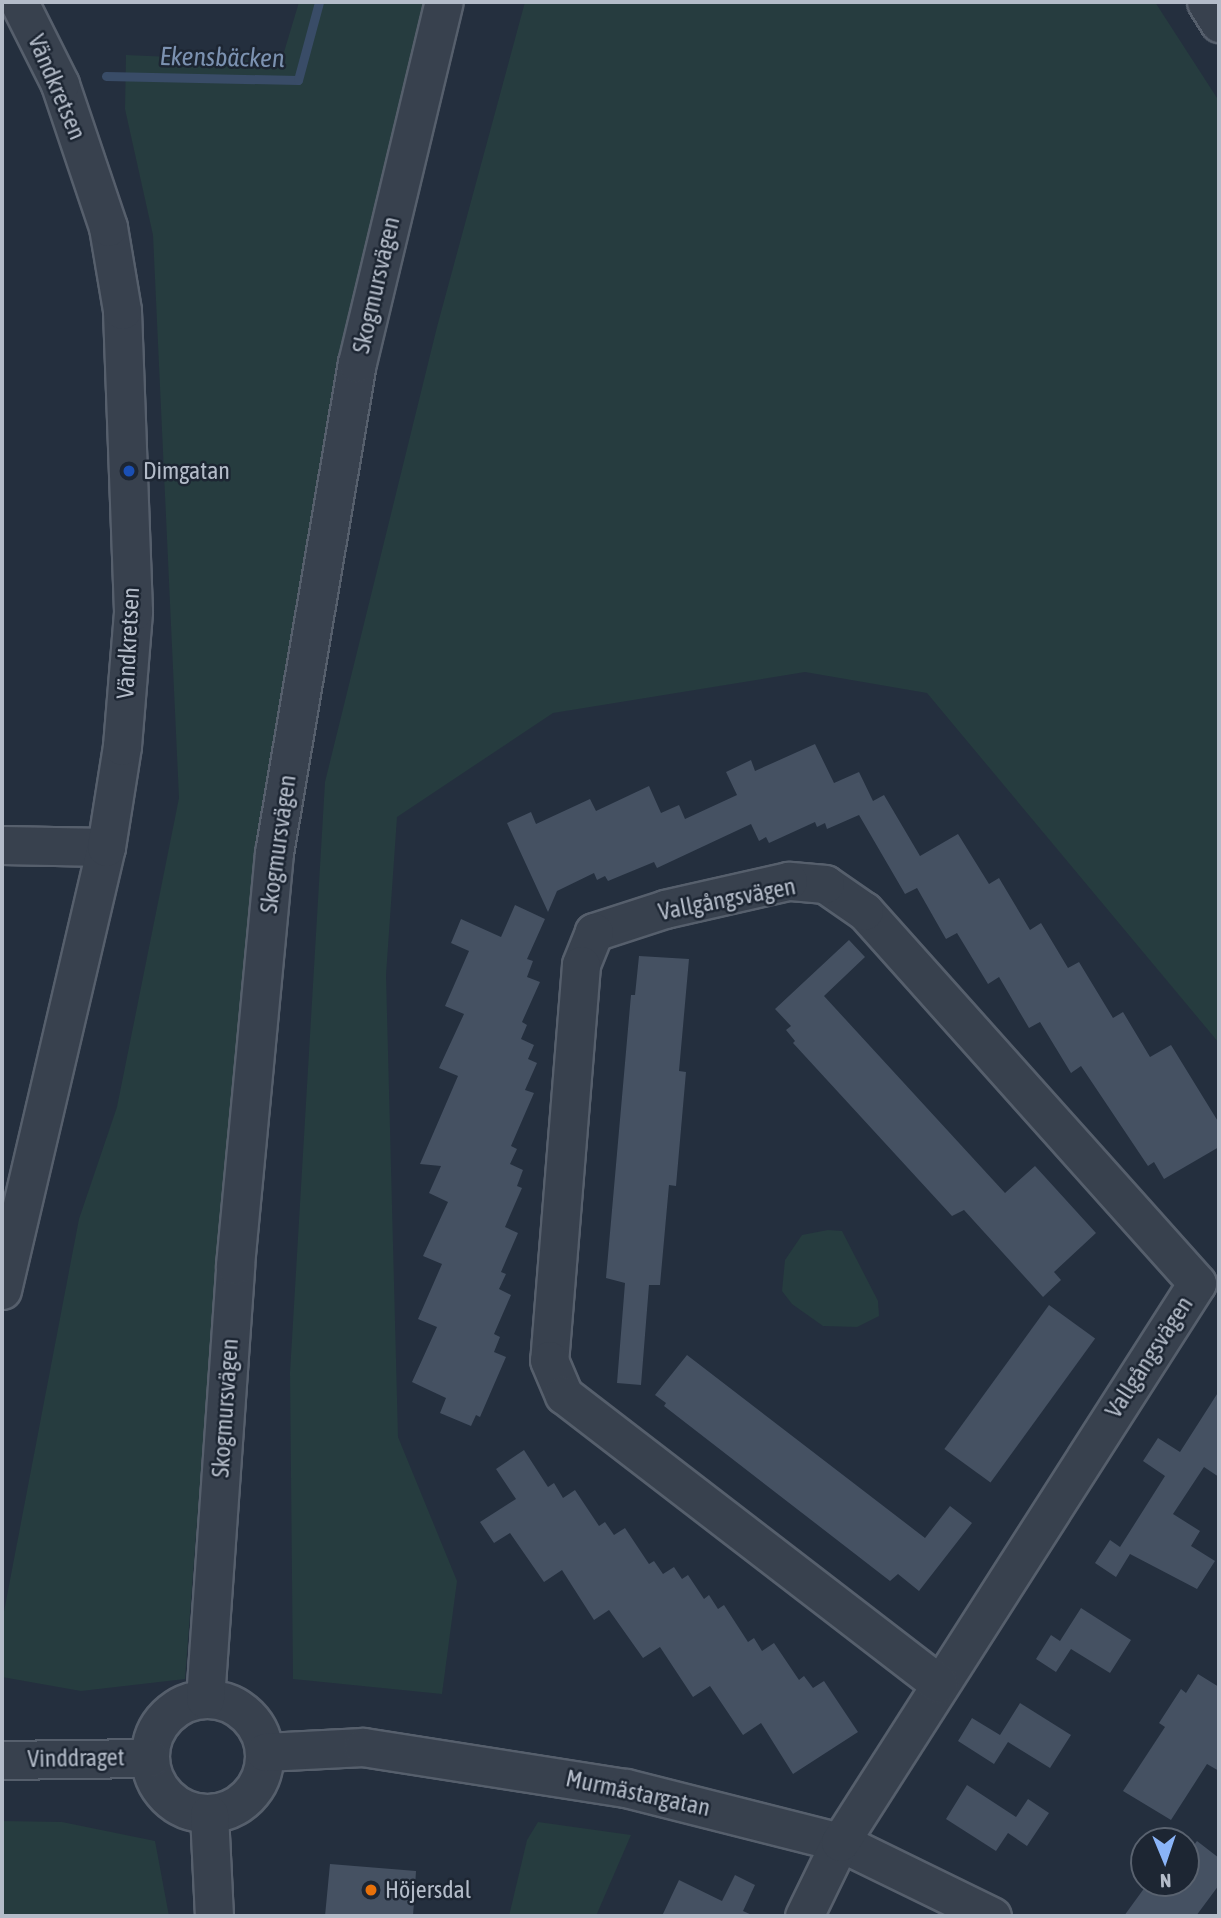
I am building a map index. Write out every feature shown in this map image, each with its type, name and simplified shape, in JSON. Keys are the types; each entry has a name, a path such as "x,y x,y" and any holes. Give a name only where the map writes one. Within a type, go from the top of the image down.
{"street":[{"name":"Vändkretsen","path":"2,1290 106,847 122,746 133,611 122,310 108,227 88,160 60,85 19,2"},
{"name":"Skogmursvägen","path":"205,1699 235,1265 274,853 357,363 444,2"},
{"path":"1206,2 1219,23"},
{"path":"2,845 106,847"},
{"name":"Vallgångsvägen","path":"804,1916 840,1842 1197,1283 864,911 825,884 788,881 666,909 594,932 581,965 549,1360 564,1395 939,1684"},
{"path":"205,1699 240,1709 253,1721 265,1752 255,1788 243,1802 209,1814 191,1811 162,1791 150,1758 156,1732 172,1711 205,1699"},
{"name":"Murmästargatan","path":"265,1752 363,1747 445,1757 626,1788 840,1842 992,1916"},
{"name":"Vinddraget","path":"2,1760 150,1758"},
{"path":"209,1814 214,1916"}],"green space":[{"path":"299,2 436,2 244,1023 210,1350 185,1679 81,1691 2,1677 2,1622 79,1219 117,1107 179,798 153,235 125,109 126,55 281,62"},
{"path":"525,2 1155,2 1219,101 1219,1043 927,693 805,672 553,713 397,817 386,975 398,1437 457,1581 442,1694 293,1679 290,1373 325,782 437,327"},
{"path":"828,1230 842,1231 878,1301 879,1316 857,1327 823,1326 792,1304 782,1291 785,1260 802,1235"},
{"path":"2,1821 62,1822 155,1841 169,1916 2,1916"},
{"path":"538,1822 631,1835 596,1916 509,1916 527,1840"}],"building":[{"path":"815,744 834,783 859,772 873,801 884,795 920,856 958,834 989,884 999,878 1030,930 1041,923 1068,968 1079,962 1113,1018 1123,1012 1150,1057 1171,1045 1219,1123 1219,1147 1164,1179 1154,1162 1148,1166 1081,1066 1071,1073 1040,1022 1029,1028 999,977 988,984 957,933 946,939 917,888 905,894 859,815 827,829 825,823 817,827 815,822 769,843 766,837 759,841 751,824 657,868 654,862 608,881 605,876 597,880 594,873 557,891 548,912 507,823 531,812 536,824 590,799 596,811 649,786 661,813 679,805 685,819 737,795 726,772 751,760 755,771"},
{"path":"515,905 545,919 527,959 533,961 527,977 540,982 522,1022 527,1025 521,1039 534,1045 528,1059 537,1063 525,1090 534,1093 511,1146 517,1149 510,1164 523,1170 517,1186 522,1188 505,1227 518,1233 501,1272 506,1274 499,1289 511,1295 494,1334 500,1337 494,1352 506,1357 480,1417 476,1415 471,1426 440,1413 446,1398 412,1382 437,1327 418,1319 442,1264 423,1256 448,1202 429,1193 441,1166 420,1164 458,1076 439,1068 464,1014 445,1006 469,951 451,943 461,919 501,937"},
{"path":"849,940 865,957 824,996 1005,1193 1035,1166 1096,1233 1054,1272 1061,1280 1043,1297 964,1210 952,1216 793,1043 795,1041 786,1030 791,1026 775,1009"},
{"path":"639,956 689,959 679,1071 686,1072 676,1186 669,1185 660,1285 649,1285 641,1385 617,1383 625,1283 606,1278 631,995 635,995"},
{"path":"1049,1305 1095,1339 990,1483 944,1449"},
{"path":"687,1355 925,1538 950,1506 972,1523 919,1591 898,1574 890,1581 664,1406 666,1403 655,1395"},
{"path":"1219,1391 1219,1477 1204,1467 1173,1514 1200,1531 1191,1546 1215,1561 1197,1589 1130,1554 1116,1577 1095,1563 1110,1540 1120,1547 1165,1476 1143,1461 1158,1438 1180,1452"},
{"path":"524,1450 548,1487 554,1483 563,1498 575,1490 599,1526 605,1522 614,1535 625,1528 649,1564 654,1561 663,1574 674,1567 682,1579 688,1575 704,1599 709,1595 718,1609 724,1605 748,1642 754,1638 762,1651 774,1643 799,1680 804,1676 813,1688 824,1681 858,1732 793,1774 761,1723 743,1735 710,1686 693,1697 660,1647 643,1658 609,1610 594,1620 562,1570 544,1582 510,1533 494,1543 480,1522 516,1499 496,1469"},
{"path":"1081,1608 1131,1640 1110,1673 1071,1649 1056,1672 1036,1659 1051,1635 1060,1641"},
{"path":"1198,1674 1219,1687 1219,1771 1207,1764 1171,1820 1123,1791 1165,1727 1159,1723 1181,1689 1186,1693"},
{"path":"1020,1703 1071,1735 1050,1768 1008,1742 994,1764 958,1741 972,1718 1000,1735"},
{"path":"967,1785 1016,1817 1028,1799 1049,1813 1027,1846 1008,1833 996,1851 946,1819"},
{"path":"1200,1843 1219,1858 1219,1885 1196,1916 1124,1916 1138,1897 1200,1897"},
{"name":"Höjersdal","path":"330,1864 416,1871 413,1916 325,1916"},
{"path":"735,1875 755,1885 743,1911 754,1916 662,1916 679,1880 722,1901"}],"waterway":[{"name":"Ekensbäcken","path":"106,76 298,80 319,2"}],"place":[{"name":"Dimgatan","path":"129,471"},
{"name":"Höjersdal","path":"371,1890"}]}
